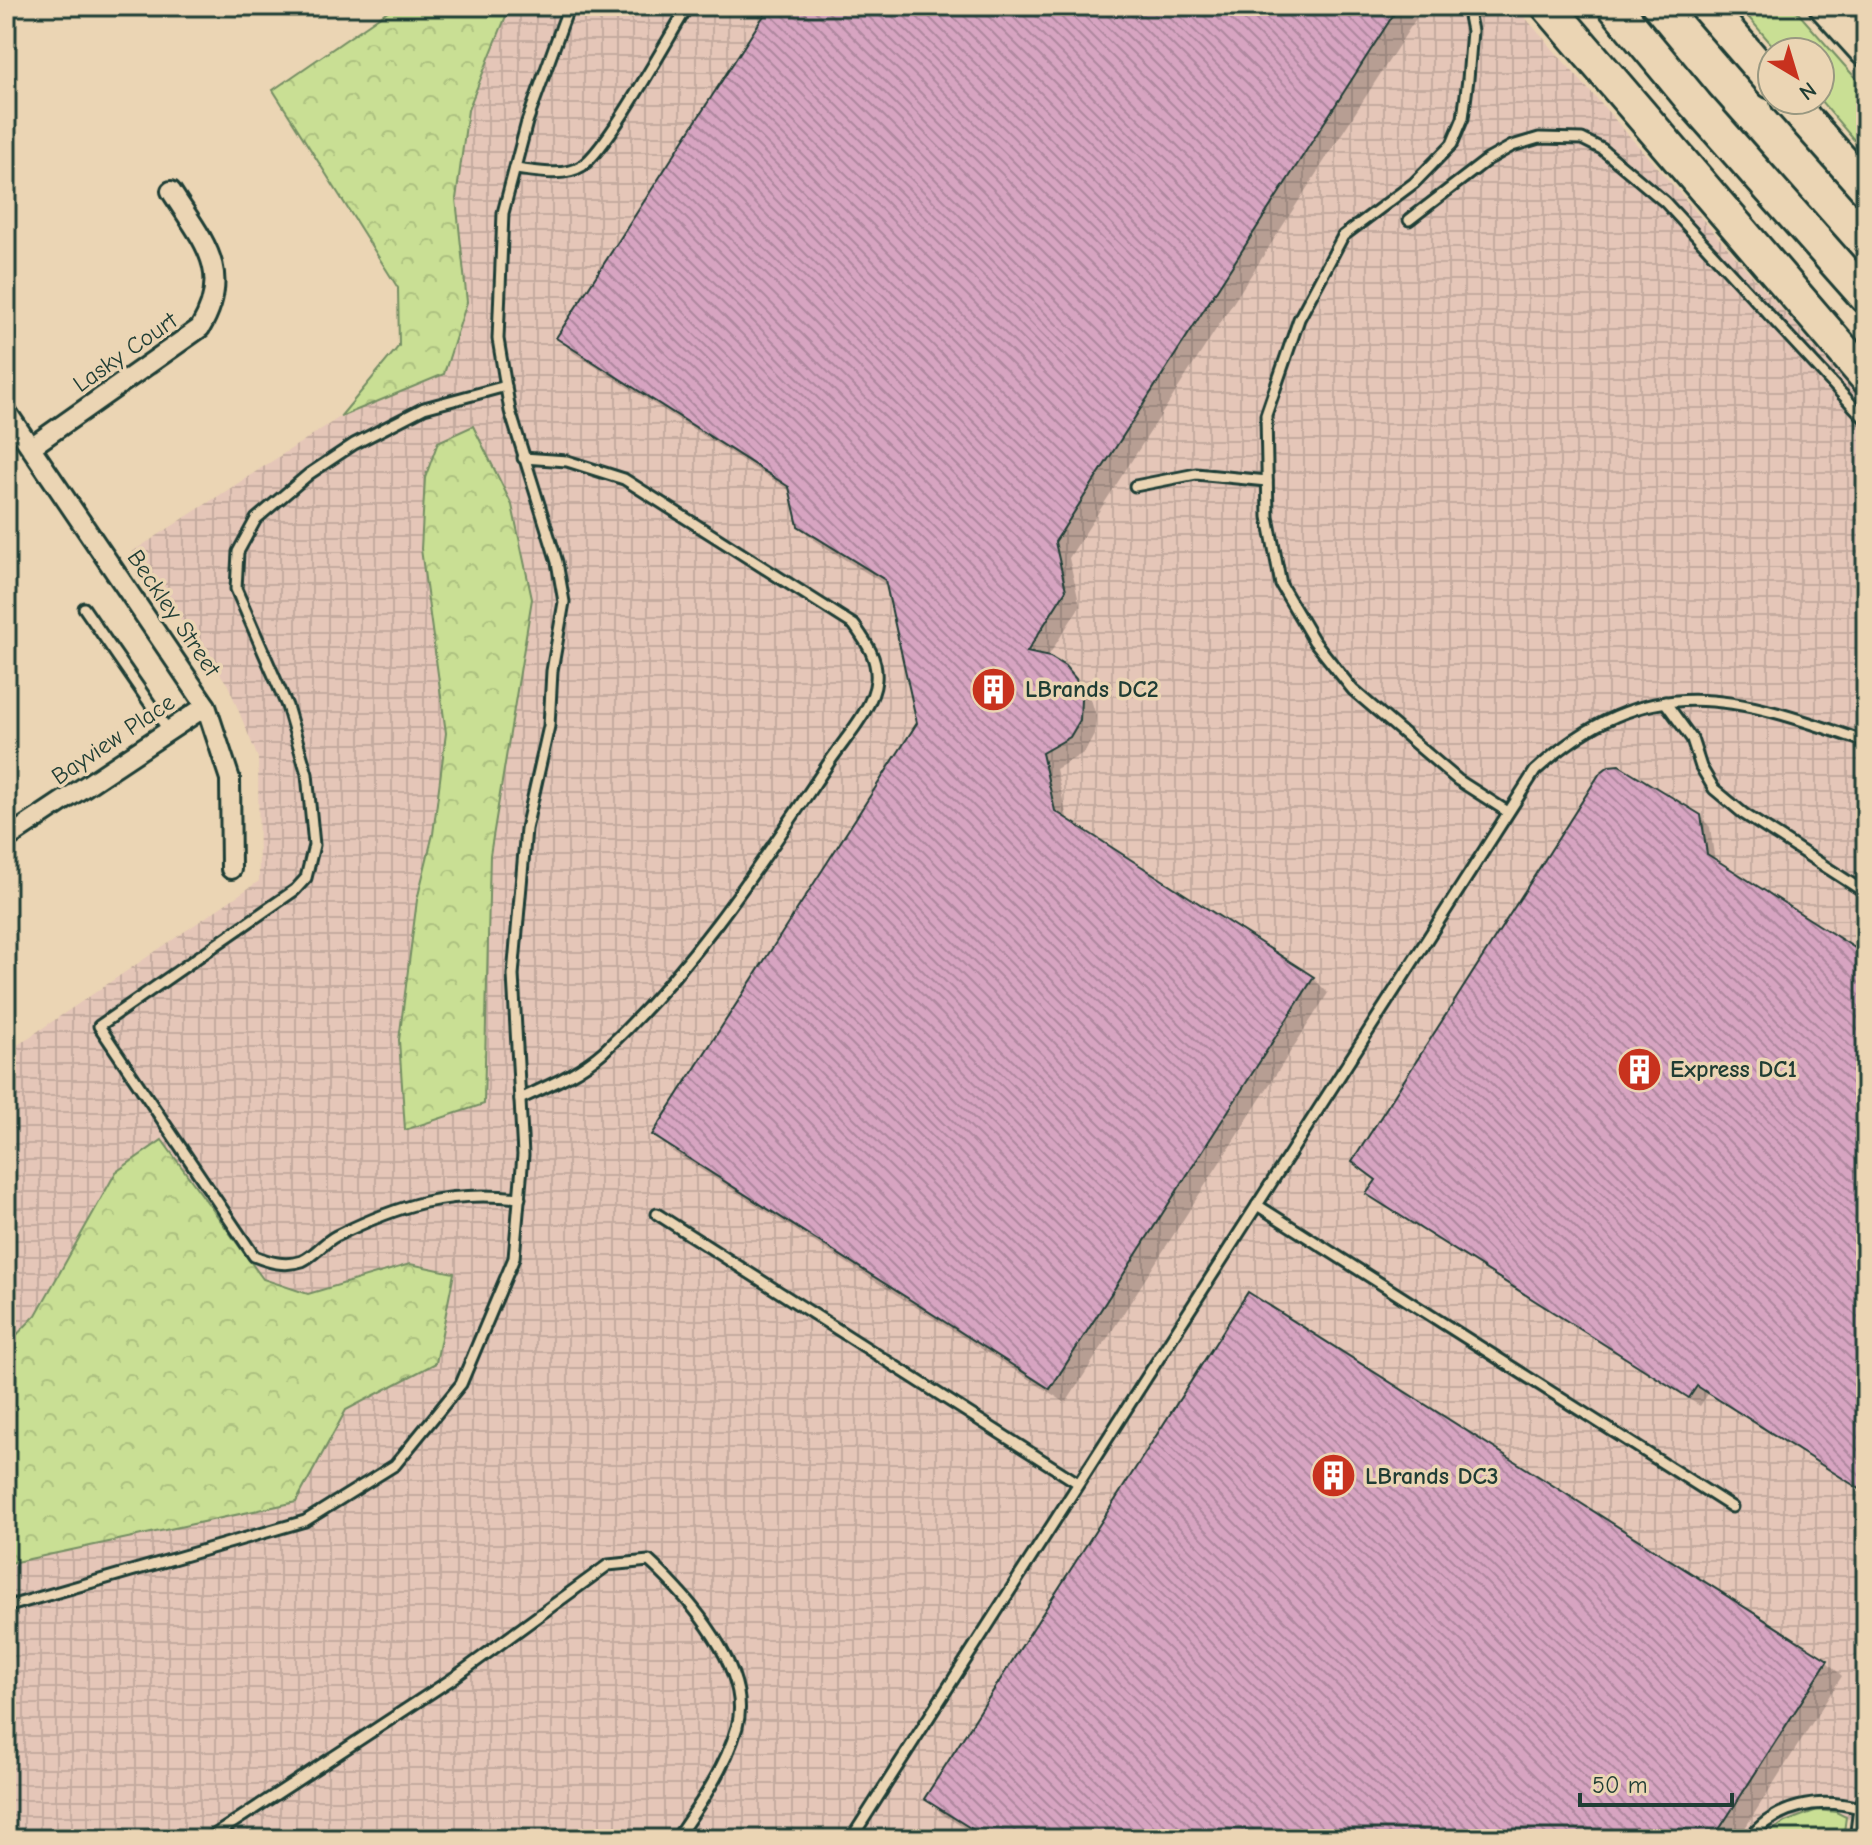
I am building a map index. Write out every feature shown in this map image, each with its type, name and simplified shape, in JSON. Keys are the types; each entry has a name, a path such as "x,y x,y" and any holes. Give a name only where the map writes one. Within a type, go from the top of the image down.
{"highway":[{"path":"1548,6 1866,377"},
{"path":"1614,6 1696,105 1866,297"},
{"path":"1706,6 1756,64"},
{"path":"1826,6 1866,50"},
{"path":"1802,116 1866,188"}],"street":[{"name":"Lasky Court","path":"31,447 200,328 213,306 217,281 210,253 171,191"},
{"name":"Beckley Street","path":"6,411 206,706 230,779 231,869"},
{"name":"Bayview Place","path":"7,835 206,706"}],"lane":[{"path":"6,1607 305,1521 395,1465 461,1384 514,1258 523,1155 513,975 526,829 549,726 552,671 564,602 557,562 523,458 506,386 498,323 503,213 550,51 569,6"},
{"path":"515,169 558,173 581,166 601,146 688,6"},
{"path":"1467,6 1472,31 1465,105 1452,144 1414,183 1343,236 1299,319 1266,415 1268,517 1281,585 1314,641 1353,690 1458,780 1508,812"},
{"path":"1409,220 1487,160 1512,146 1539,138 1582,139 1602,149 1665,202 1866,420"},
{"path":"506,386 424,408 354,444 309,474 256,519 238,552 236,589 287,706 307,774 314,845 306,878 295,890 99,1026 254,1256 275,1264 302,1261 331,1238 372,1219 438,1198 475,1193 520,1198"},
{"path":"520,1099 569,1077 603,1051 692,957 757,870 866,706 876,681 872,651 854,625 635,486 567,461 523,458"},
{"path":"1135,486 1196,474 1267,481"},
{"path":"84,608 168,730"},
{"path":"851,1839 1535,771 1564,744 1617,713 1684,697 1772,709 1866,742"},
{"path":"1665,702 1692,739 1701,767 1714,789 1744,814 1866,893"},
{"path":"1257,1205 1732,1507"},
{"path":"657,1214 1078,1483"},
{"path":"208,1839 452,1679 608,1565 649,1561 682,1592 735,1673 738,1725 703,1801 676,1839"},
{"path":"1855,1839 1859,1808 1866,1788"},
{"path":"1749,1839 1779,1814 1808,1803 1836,1801 1859,1808"}],"shaded area":[{"path":"510,6 1515,6 1866,405 1866,1829 1836,1812 1785,1822 1760,1839 6,1839 6,1564 296,1502 346,1410 436,1363 410,1264 308,1294 263,1279 162,1140 36,1315 6,1346 6,1053 259,881 258,758 228,685 132,552 340,417 444,374 467,302 456,199 468,110"}],"green space":[{"path":"395,6 510,6 468,110 456,199 467,302 444,374 340,417 399,346 398,288 273,90"},
{"path":"1739,6 1792,6 1818,36 1764,36"},
{"path":"1836,56 1866,90 1866,154 1834,116"},
{"path":"473,426 512,505 532,599 490,855 484,1104 405,1130 399,1040 417,900 433,834 446,733 421,549 425,478 438,442"},
{"path":"162,1140 263,1279 308,1294 410,1264 454,1273 436,1363 346,1410 296,1502 6,1564 6,1346 36,1315 116,1172"},
{"path":"1817,1810 1836,1812 1846,1817 1843,1839 1760,1839 1785,1822"}],"building":[{"name":"LBrands DC2","path":"770,6 1399,6 1055,542 1066,590 1027,652 1050,657 1065,666 1076,679 1081,699 1080,720 1070,737 1042,753 1055,811 1314,977 1050,1389 652,1135 917,723 885,580 798,526 789,487 556,338"},
{"name":"Express DC1","path":"1619,765 1701,815 1707,854 1866,955 1857,970 1866,976 1866,1493 1697,1386 1689,1398 1366,1194 1376,1180 1352,1162 1600,773 1609,766"},
{"name":"LBrands DC3","path":"1248,1292 1828,1660 1713,1839 988,1839 924,1799"}],"place":[{"name":"LBrands DC2","path":"994,689"},
{"name":"Express DC1","path":"1639,1069"},
{"name":"LBrands DC3","path":"1334,1476"}]}
